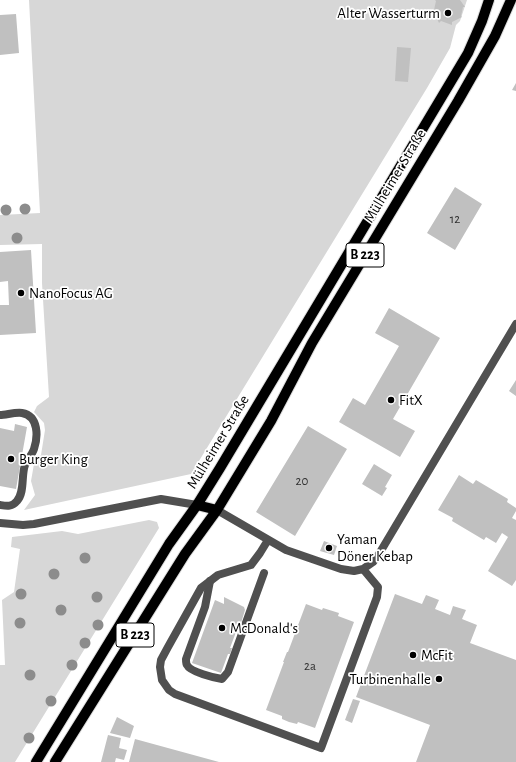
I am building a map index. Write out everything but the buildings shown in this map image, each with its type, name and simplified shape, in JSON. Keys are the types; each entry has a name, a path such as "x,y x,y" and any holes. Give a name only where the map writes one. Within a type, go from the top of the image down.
{"main road":[{"name":"Mülheimer Straße","path":"36,762 169,544 197,505 460,66 478,32 489,0"},
{"name":"Mülheimer Straße","path":"55,762 185,554 217,510 271,422 312,343 458,101 495,36 511,0"},
{"name":"Mülheimer Straße","path":"197,505 217,510"}],"street":[{"path":"268,540 251,565 218,575 201,588 161,660 161,675 165,685 175,694 321,748 377,597 378,587 363,569 380,554 516,324"},
{"path":"0,415 22,413 29,417 35,424 37,431 34,450 25,465 19,498 16,503 10,506 0,505"},
{"name":"Mülheimer Straße","path":"0,523 23,525 34,524 160,499 197,505"},
{"name":"Mülheimer Straße","path":"217,510 290,552 341,569 354,571 363,569"},
{"path":"210,581 205,607 186,659 187,665 190,668 222,679 228,672 264,573"}],"shaded area":[{"path":"29,0 467,0 460,21 456,25 450,48 427,88 191,474 24,510 35,495 31,481 34,464 41,455 45,430 44,423 34,412 37,406 49,397 42,283 42,244 0,245 0,215 40,213"},
{"path":"149,520 157,522 159,528 15,762 0,762 0,665 5,665 2,600 14,592 20,549 11,547 12,537 62,531 78,534"}],"place":[{"name":"Alter Wasserturm","path":"448,13"},
{"name":"NanoFocus AG","path":"21,293"},
{"name":"FitX","path":"391,400"},
{"name":"Burger King","path":"11,459"},
{"name":"Yaman Döner Kebap","path":"329,548"},
{"name":"McDonald's","path":"222,628"},
{"name":"McFit","path":"413,655"},
{"name":"Turbinenhalle","path":"439,679"}]}
